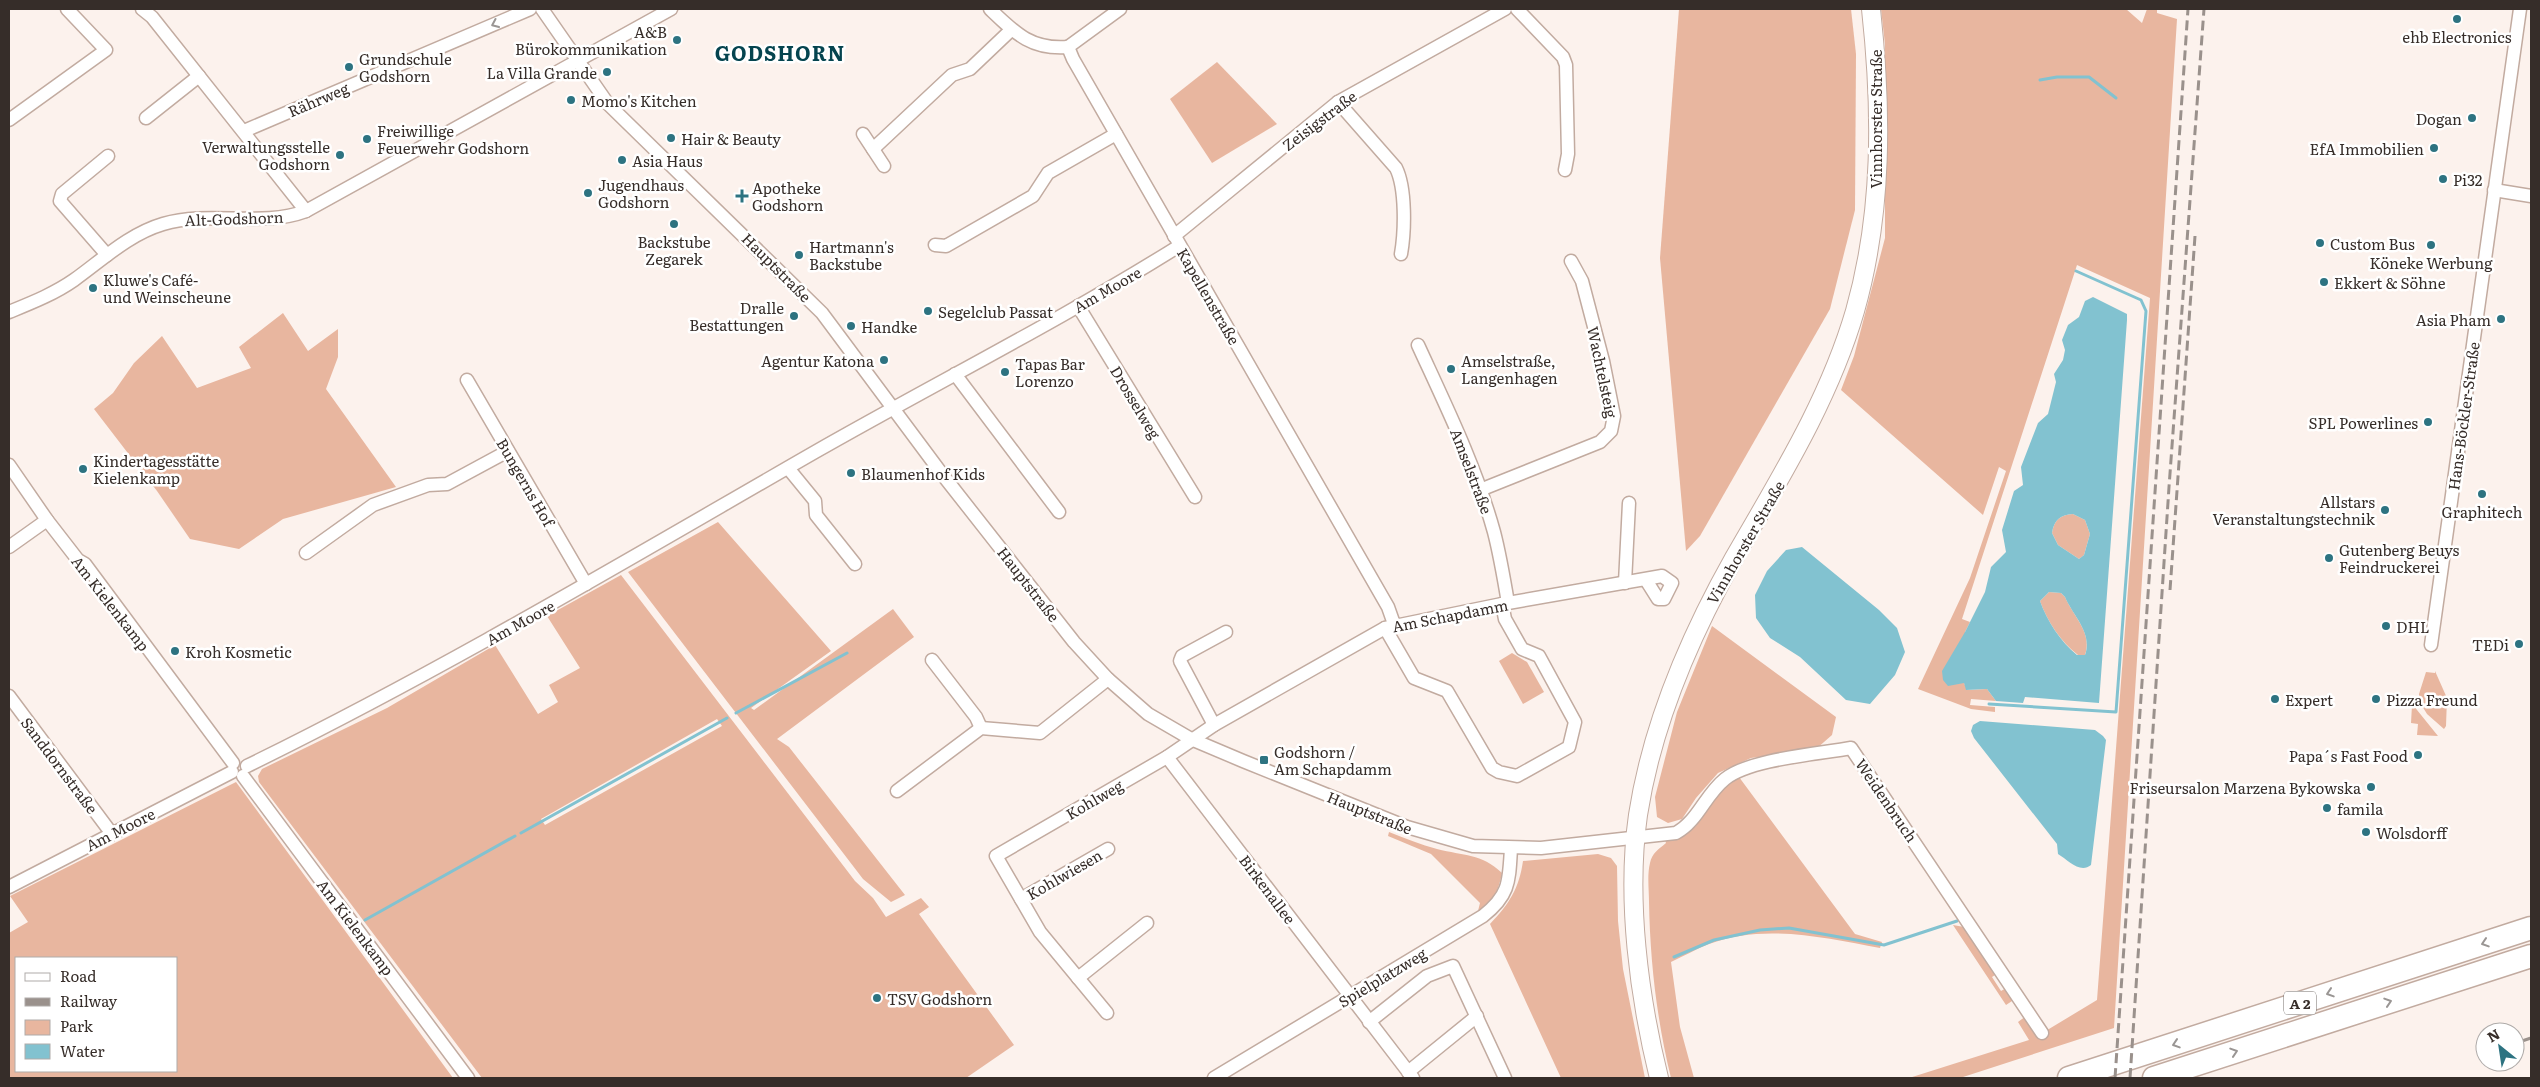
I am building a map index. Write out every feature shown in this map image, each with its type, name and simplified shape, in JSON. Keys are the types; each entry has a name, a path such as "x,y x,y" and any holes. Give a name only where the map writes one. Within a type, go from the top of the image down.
{"highway":[{"name":"A 2","path":"2069,1078 2531,928"},
{"name":"A 2","path":"2154,1078 2531,956"}],"street":[{"path":"9,120 106,50 66,9"},
{"path":"142,9 152,17 306,211"},
{"name":"Rährweg","path":"244,131 530,9"},
{"path":"542,9 579,60"},
{"name":"Alt-Godshorn","path":"9,312 46,296 72,281 108,255 149,230 183,219 212,216 257,220 286,217 306,211 670,9"},
{"path":"990,9 1012,30 1029,42 1051,49 1068,47 1120,9"},
{"name":"Zeisigstraße","path":"1177,241 1338,102 1504,9"},
{"path":"1517,9 1563,57 1566,65 1568,154 1565,170"},
{"name":"Vinnhorster Straße","path":"1659,1078 1647,1019 1638,952 1636,839 1647,768 1659,725 1683,660 1702,617 1820,404 1855,312 1864,275 1876,198 1879,137 1876,53 1871,9"},
{"name":"Hans-Böckler-Straße","path":"2431,645 2520,9"},
{"path":"872,149 952,75 970,69 1012,30"},
{"name":"Kapellenstraße","path":"1068,47 1177,241 1378,590 1390,626 1414,678 1447,691 1492,768 1499,772 1517,776 1569,746 1576,722 1539,656 1522,649 1505,619 1505,604"},
{"name":"Hauptstraße","path":"579,60 608,104 822,313 892,408 1074,642 1108,679 1148,714 1191,739 1407,827 1473,846 1511,848 1636,839"},
{"path":"146,118 199,76"},
{"path":"1338,102 1396,168 1401,179 1403,238 1401,254"},
{"path":"863,134 884,166"},
{"path":"935,244 946,246 1033,196 1048,173 1116,134"},
{"path":"108,156 62,194 60,201 108,255"},
{"path":"2494,190 2531,196"},
{"name":"Am Moore","path":"9,887 363,708 586,584 892,408 1078,306 1177,241"},
{"name":"Wachtelsteig","path":"1480,490 1600,442 1608,436 1613,427 1614,416 1603,360 1582,281 1571,261"},
{"name":"Drosselweg","path":"1078,306 1195,497"},
{"name":"Amselstraße","path":"1418,345 1458,432 1480,490 1497,543 1505,604"},
{"path":"955,374 1059,512"},
{"name":"Bungerns Hof","path":"467,380 586,584"},
{"path":"306,553 373,505 428,485 447,484 508,451"},
{"name":"Am Kielenkamp","path":"9,465 47,520 78,560 85,564 468,1078"},
{"path":"788,468 814,501 816,515 856,564"},
{"path":"1626,583 1629,503"},
{"path":"9,547 47,520"},
{"name":"Am Schapdamm","path":"1191,739 1390,626 1646,580"},
{"path":"1214,725 1180,661 1182,656 1226,632"},
{"path":"932,660 976,717 980,728"},
{"path":"897,791 980,728 1040,733 1108,679"},
{"name":"Sanddornstraße","path":"9,696 112,834"},
{"name":"Kohlweg","path":"996,856 1167,757 1191,739"},
{"name":"Weidenbruch","path":"1636,839 1663,836 1686,828 1712,792 1726,778 1743,769 1852,748 2042,1032"},
{"name":"Birkenallee","path":"1167,757 1411,1075 1477,1016"},
{"name":"Spielplatzweg","path":"1214,1078 1483,916 1497,905 1506,892 1511,848"},
{"name":"Kohlwiesen","path":"1020,899 1108,849"},
{"name":"Kohlwiesen","path":"996,856 1040,932 1108,1013"},
{"path":"1078,978 1147,923"},
{"path":"1369,1022 1427,976 1454,966 1504,1078"}],"green space":[{"path":"1679,9 1851,9 1856,54 1855,210 1830,309 1700,536 1686,551 1660,258"},
{"path":"1881,9 2126,9 2142,23 2147,9 2157,9 2157,13 2177,19 2114,1028 1960,1078 1909,1078 2029,1040 2018,1022 2026,1016 2039,1035 2097,1000 2150,298 2077,265 1962,619 1970,622 1965,632 1964,683 1967,690 1987,689 1996,701 1971,699 1970,705 1995,707 1995,712 1971,709 1918,689 1970,578 2006,471 1999,467 1983,515 1841,390 1854,356 1885,238 1885,44"},
{"path":"1217,62 1277,124 1212,163 1170,99"},
{"path":"283,313 308,351 338,329 338,357 326,389 396,487 283,519 239,549 190,539 157,491 94,409 113,393 134,363 162,336 197,388 251,368 239,347"},
{"path":"2073,514 2085,520 2090,534 2084,555 2079,559 2058,545 2052,533 2058,519"},
{"path":"718,522 831,651 751,708 754,710 893,609 914,637 777,739 789,747 905,895 891,902 863,879 628,572"},
{"path":"621,575 855,881 873,898 886,917 921,898 929,907 919,914 1014,1045 966,1078 482,1078 259,782 258,776 262,769 387,708 495,645 538,714 558,702 549,685 580,668 547,616","holes":["717,719 722,726 545,825 541,819"]},
{"path":"2049,592 2061,593 2065,597 2081,625 2086,639 2085,655 2078,655 2072,650 2060,637 2046,616 2040,601"},
{"path":"1712,626 1836,717 1832,735 1816,749 1751,758 1718,773 1696,798 1682,819 1668,823 1657,817 1655,797 1677,712"},
{"path":"1512,653 1527,662 1544,692 1523,704 1499,661"},
{"path":"2435,671 2447,698 2446,726 2444,729 2427,714 2419,701 2419,694 2426,672 2435,673"},
{"path":"2412,705 2438,736 2417,735 2418,724 2411,723"},
{"path":"1739,777 1855,934 1882,942 1880,948 1795,934 1751,934 1709,944 1671,962 1680,1027 1694,1078 1671,1078 1658,1013 1653,969 1648,882 1650,863 1658,849 1666,843 1665,840 1689,831 1696,826 1722,788"},
{"path":"236,782 453,1078 9,1078 9,933 28,922 10,896"},
{"path":"1389,832 1431,847 1472,856 1487,862 1502,873 1495,895 1478,911 1480,903 1431,854 1388,836"},
{"path":"1598,854 1611,858 1617,866 1618,921 1623,969 1645,1078 1561,1078 1490,924 1503,910 1512,896 1519,880 1523,861"},
{"path":"1953,925 1964,927 1995,975 1992,977 2001,991 2008,987 2015,999 2006,1005"}],"water":[{"path":"2093,297 2127,314 2099,703 2025,697 2023,703 1996,701 1987,689 1966,690 1964,683 1948,686 1943,680 1942,671 1965,632 1985,592 1991,567 2006,552 2002,530 2014,491 2023,485 2021,467 2038,423 2048,414 2056,382 2054,374 2063,360 2065,350 2062,340 2068,325 2079,317 2085,301","holes":["2073,514 2085,520 2090,534 2084,555 2079,559 2058,545 2052,533 2058,519","2049,592 2061,593 2065,597 2084,632 2087,647 2085,655 2077,655 2071,650 2051,623 2040,601"]},
{"path":"1802,547 1879,610 1897,628 1905,652 1895,675 1870,704 1846,700 1800,657 1770,638 1756,618 1755,595 1767,571 1786,550"},
{"path":"1980,721 2095,730 2103,736 2106,740 2091,865 2083,868 2078,867 2058,854 2057,844 1974,738 1971,731 1973,725"}],"waterway":[{"path":"2040,80 2057,77 2089,77 2116,98"},
{"path":"1989,704 2116,712 2146,311 2141,300 2076,271"},
{"path":"736,713 847,653"},
{"path":"521,833 727,718"},
{"path":"365,920 515,836"},
{"path":"1674,957 1714,940 1760,930 1789,928 1884,945 1957,921"}],"railway":[{"path":"2115,1078 2188,9"},
{"path":"2130,1078 2169,487 2204,9"},
{"path":"2170,590 2195,236"},
{"path":"2525,1040 2531,1038"}],"place":[{"name":"ehb Electronics","path":"2457,19"},
{"name":"A&B Bürokommunikation","path":"677,40"},
{"name":"Grundschule Godshorn","path":"349,67"},
{"name":"La Villa Grande","path":"607,72"},
{"name":"Momo's Kitchen","path":"571,100"},
{"name":"Dogan","path":"2472,118"},
{"name":"Hair & Beauty","path":"671,138"},
{"name":"Freiwillige Feuerwehr Godshorn","path":"367,139"},
{"name":"EfA Immobilien","path":"2434,148"},
{"name":"Verwaltungsstelle Godshorn","path":"340,155"},
{"name":"Asia Haus","path":"622,160"},
{"name":"Pi32","path":"2443,179"},
{"name":"Jugendhaus Godshorn","path":"588,193"},
{"name":"Apotheke Godshorn","path":"742,196"},
{"name":"Backstube Zegarek","path":"674,224"},
{"name":"Custom Bus","path":"2320,243"},
{"name":"Köneke Werbung","path":"2431,245"},
{"name":"Hartmann's Backstube","path":"799,255"},
{"name":"Ekkert & Söhne","path":"2324,282"},
{"name":"Kluwe's Café- und Weinscheune","path":"93,288"},
{"name":"Segelclub Passat","path":"928,311"},
{"name":"Dralle Bestattungen","path":"794,316"},
{"name":"Asia Pham","path":"2501,319"},
{"name":"Handke","path":"851,326"},
{"name":"Agentur Katona","path":"884,360"},
{"name":"Amselstraße, Langenhagen","path":"1451,369"},
{"name":"Tapas Bar Lorenzo","path":"1005,372"},
{"name":"SPL Powerlines","path":"2428,422"},
{"name":"Kindertagesstätte Kielenkamp","path":"83,469"},
{"name":"Blaumenhof Kids","path":"851,473"},
{"name":"Graphitech","path":"2482,494"},
{"name":"Allstars Veranstaltungstechnik","path":"2385,510"},
{"name":"Gutenberg Beuys Feindruckerei","path":"2329,558"},
{"name":"DHL","path":"2386,626"},
{"name":"TEDi","path":"2519,644"},
{"name":"Kroh Kosmetic","path":"175,651"},
{"name":"Expert","path":"2275,699"},
{"name":"Pizza Freund","path":"2376,699"},
{"name":"Papa´s Fast Food","path":"2418,755"},
{"name":"Godshorn / Am Schapdamm","path":"1264,760"},
{"name":"Friseursalon Marzena Bykowska","path":"2371,787"},
{"name":"famila","path":"2327,808"},
{"name":"Wolsdorff","path":"2366,832"},
{"name":"TSV Godshorn","path":"877,998"}],"district":[{"name":"GODSHORN","path":"780,52"}]}
